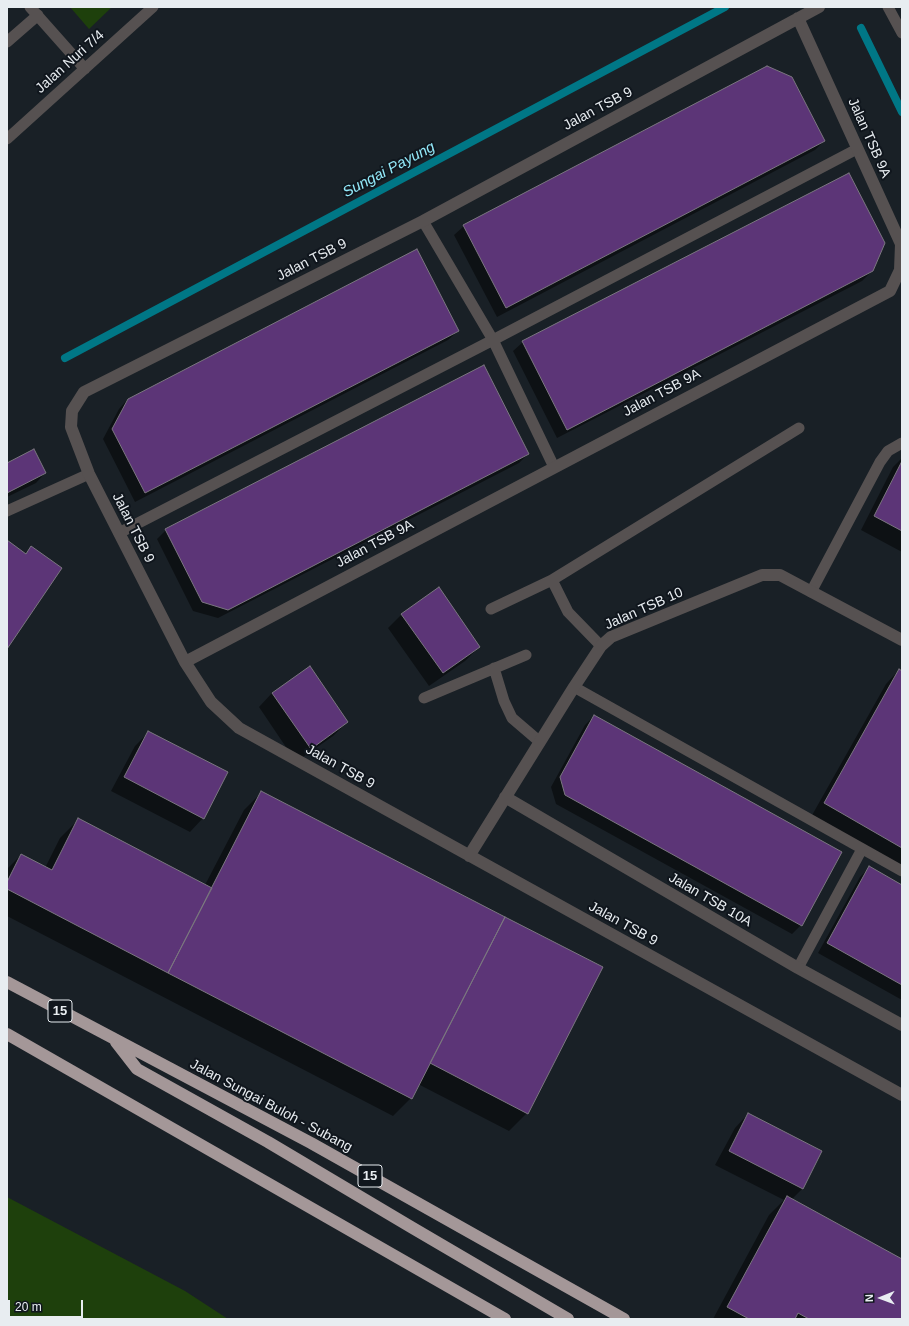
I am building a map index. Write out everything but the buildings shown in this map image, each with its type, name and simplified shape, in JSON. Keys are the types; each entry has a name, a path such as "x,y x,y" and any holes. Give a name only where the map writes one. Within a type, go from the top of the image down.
{"highway":[{"name":"Jalan Sungai Buloh - Subang","path":"7,982 311,1142 624,1319"},
{"path":"7,1034 505,1319"},
{"path":"114,1039 136,1069 268,1142 410,1228 534,1298 568,1319"}],"street":[{"name":"Jalan TSB 9","path":"819,7 423,221 84,392 72,411 71,427 89,474 185,662 211,702 239,728 902,1095"},
{"name":"Jalan TSB 9A","path":"185,662 890,291 901,270 901,244 798,18"},
{"name":"Jalan TSB 10","path":"469,856 574,687 601,646 611,637 762,575 780,575 902,640"},
{"name":"Jalan TSB 10A","path":"506,797 798,968 902,1025"}],"lane":[{"name":"Jalan Nuri 7/4","path":"7,139 153,7"},
{"path":"888,7 902,33"},
{"path":"7,42 34,11 85,69"},
{"path":"119,533 493,340 857,149"},
{"path":"423,221 493,340 554,467"},
{"path":"491,609 552,580 799,428"},
{"path":"811,592 880,462 888,451 902,442"},
{"path":"7,511 89,474"},
{"path":"552,580 568,612 601,646"},
{"path":"424,698 526,655"},
{"path":"494,668 504,701 512,718 540,742"},
{"path":"574,687 902,871"},
{"path":"798,968 862,849"}],"green space":[{"path":"70,7 112,7 89,29"},
{"path":"7,1197 185,1291 228,1319 7,1319"}],"waterway":[{"name":"Sungai Payung","path":"65,358 725,7"},
{"name":"Sungai Payung","path":"861,28 902,112"}]}
